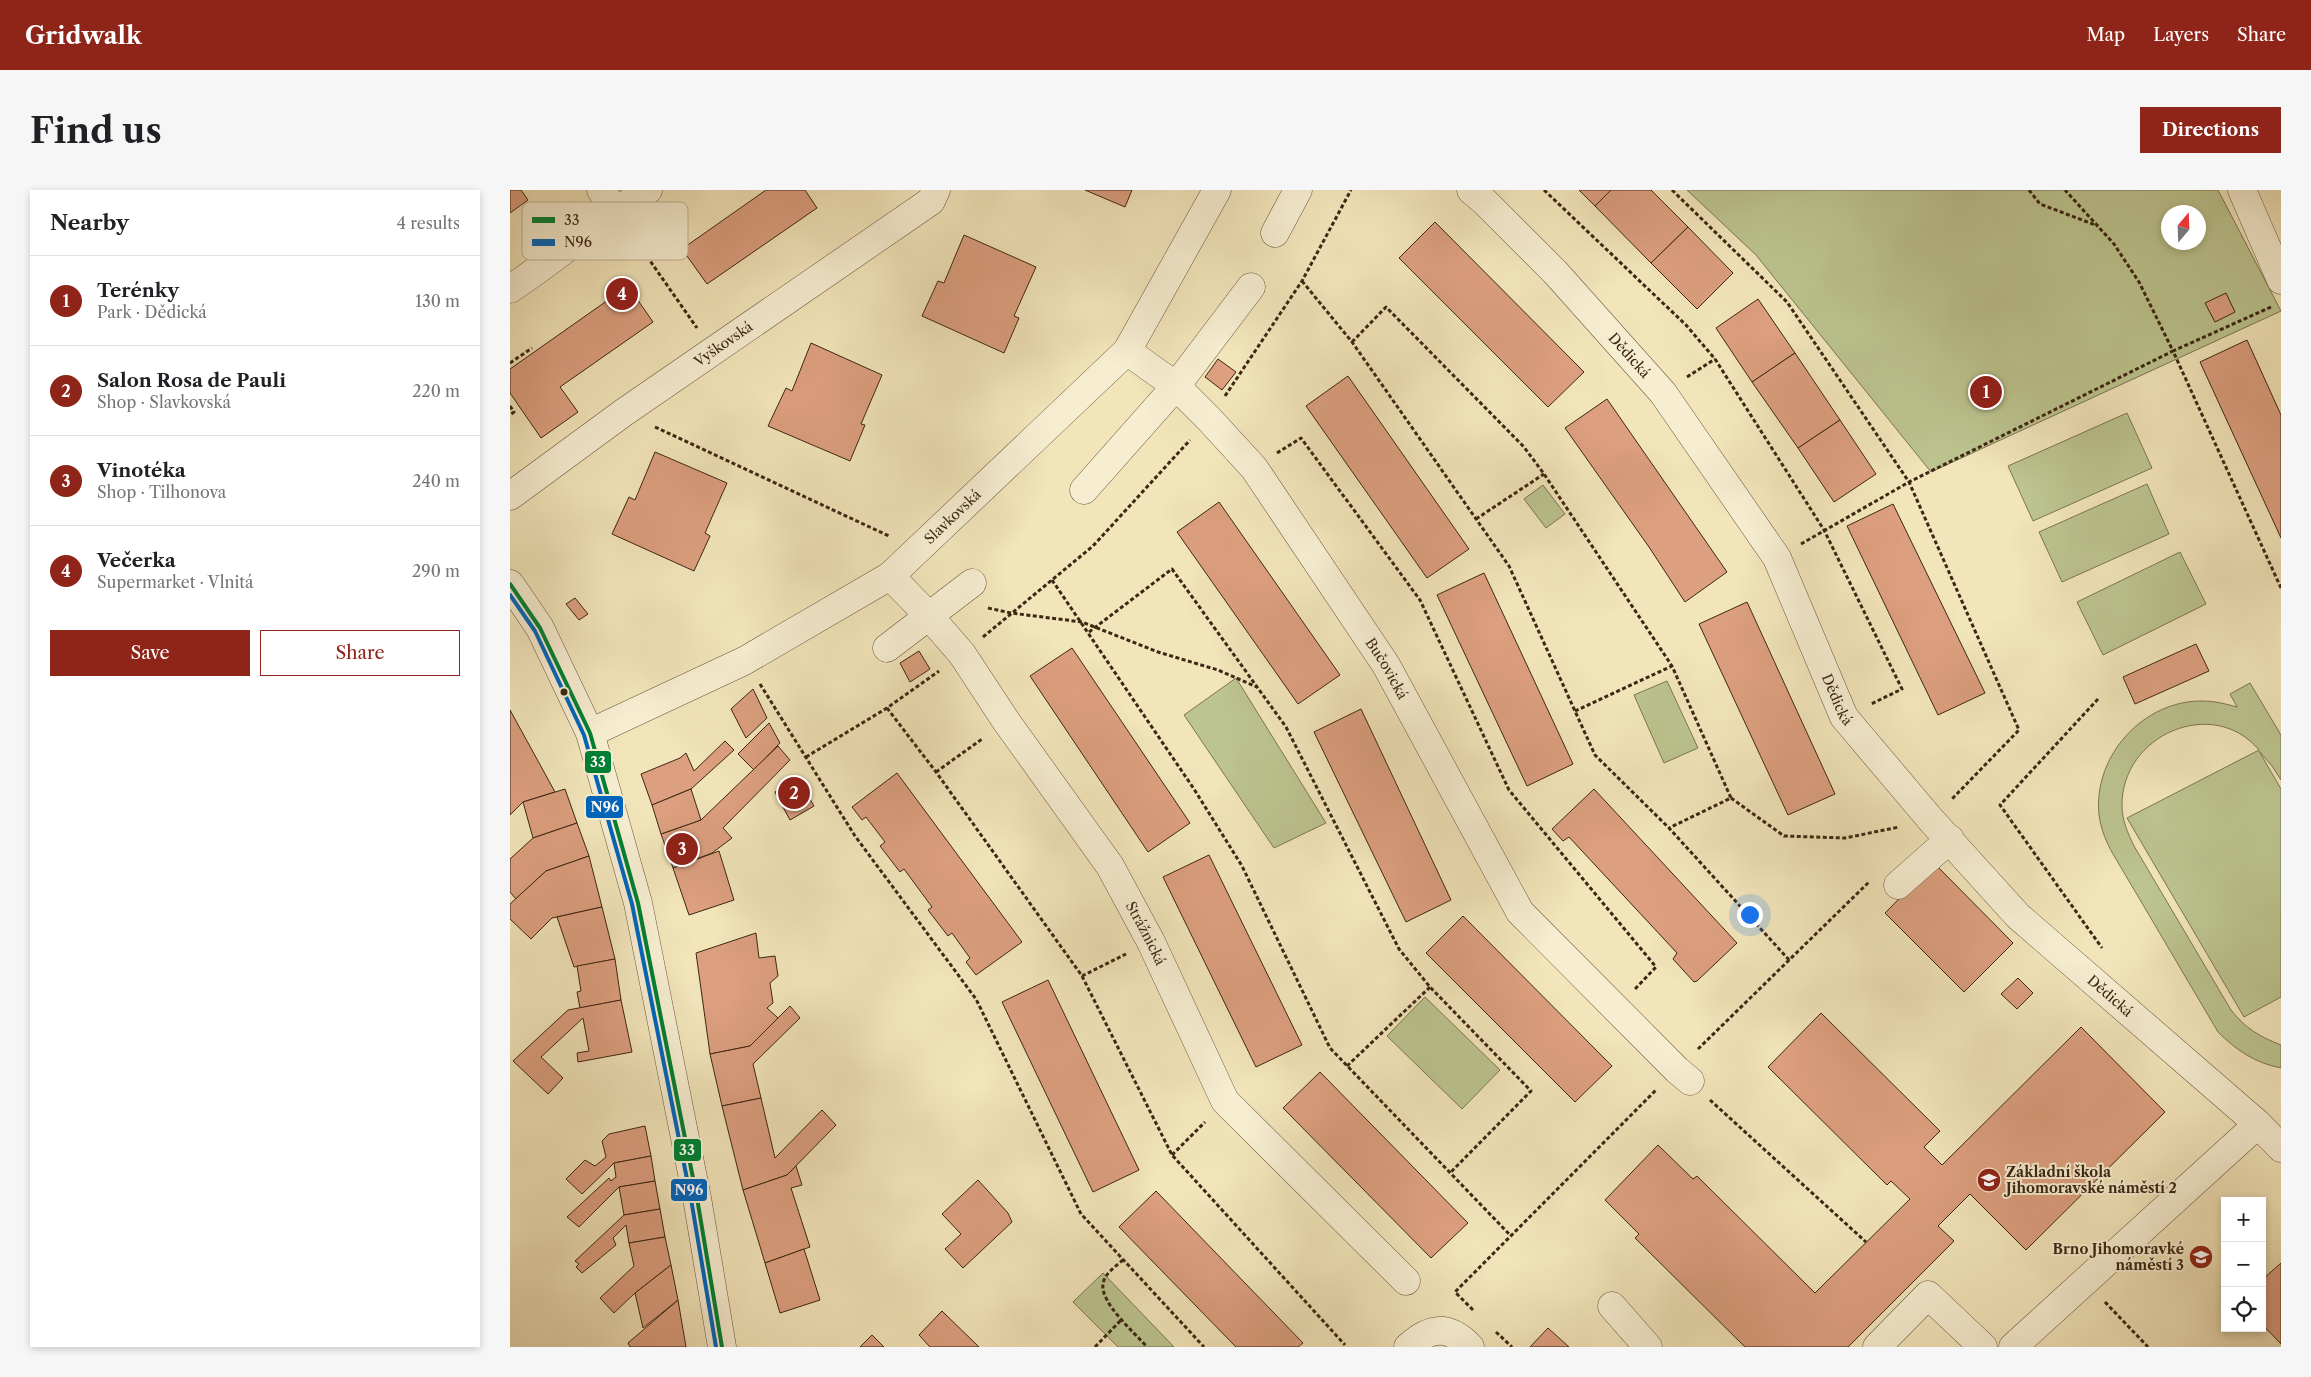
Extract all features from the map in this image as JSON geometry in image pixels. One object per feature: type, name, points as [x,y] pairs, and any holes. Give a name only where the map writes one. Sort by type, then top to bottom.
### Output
[{"type":"street","points":[[608,201],[648,190]]},
{"type":"street","name":"Vyškovská","points":[[510,496],[623,413],[931,201],[936,190]]},
{"type":"street","name":"Slavkovská","points":[[590,733],[744,661],[890,576],[1127,351],[1217,190]]},
{"type":"street","points":[[1275,233],[1298,190]]},
{"type":"street","name":"Dědická","points":[[1471,190],[1555,272],[1663,392],[1777,558],[1844,717],[1931,820],[2018,916],[2258,1124],[2281,1148]]},
{"type":"street","points":[[2242,190],[2281,280]]},
{"type":"street","points":[[510,290],[552,260]]},
{"type":"street","points":[[1084,490],[1176,386],[1251,287]]},
{"type":"street","name":"Bučovická","points":[[1127,351],[1176,386],[1254,468],[1386,664],[1520,912],[1683,1076]]},
{"type":"street","name":"Strážnická","points":[[890,576],[930,616],[962,654],[1006,721],[1110,866],[1151,942],[1225,1101],[1406,1281]]},
{"type":"street","points":[[887,648],[972,583]]},
{"type":"street","points":[[510,584],[540,628],[590,733],[638,903],[695,1188],[722,1347]]},
{"type":"street","points":[[1886,880],[1950,839]]},
{"type":"street","points":[[2014,1347],[2258,1124]]},
{"type":"street","points":[[1877,1347],[1928,1295],[1983,1347]]},
{"type":"street","points":[[1612,1306],[1648,1347]]},
{"type":"street","points":[[1408,1347],[1422,1335],[1432,1331],[1453,1334],[1470,1347]]},
{"type":"path","points":[[1544,190],[1686,325],[1715,359],[1824,530],[1902,690],[1844,717]]},
{"type":"path","points":[[1352,342],[1386,307],[1524,446],[1672,666],[1731,798],[1784,836],[1845,838],[1931,820],[2019,730],[1908,482],[1787,302],[1672,190]]},
{"type":"path","points":[[2029,190],[2040,204],[2099,226]]},
{"type":"path","points":[[2065,190],[2099,226],[2140,282],[2281,588]]},
{"type":"path","points":[[650,260],[714,351]]},
{"type":"path","points":[[1302,281],[1352,342],[1508,566],[1595,755],[1669,828],[1790,961]]},
{"type":"path","points":[[1777,558],[1908,482],[2173,351],[2272,307]]},
{"type":"path","points":[[510,363],[532,348]]},
{"type":"path","points":[[510,406],[514,412],[510,415]]},
{"type":"path","points":[[623,413],[892,538]]},
{"type":"path","points":[[1254,468],[1301,438],[1420,600],[1509,790],[1656,967],[1616,1010]]},
{"type":"path","points":[[1476,519],[1544,474]]},
{"type":"path","points":[[1089,632],[1172,569],[1286,727],[1399,949],[1430,987],[1531,1091],[1450,1173]]},
{"type":"path","points":[[1052,580],[1194,789],[1242,866],[1330,1048],[1510,1235]]},
{"type":"path","points":[[951,599],[1011,613],[1082,622],[1158,652],[1218,670],[1257,687]]},
{"type":"path","points":[[744,661],[855,836],[976,999],[1080,1214],[1204,1347]]},
{"type":"path","points":[[1575,711],[1672,666]]},
{"type":"path","points":[[2098,699],[2000,805],[2103,949]]},
{"type":"path","points":[[887,708],[936,772],[1082,976],[1172,1155],[1345,1345]]},
{"type":"path","points":[[936,772],[1006,721]]},
{"type":"path","points":[[1669,828],[1731,798]]},
{"type":"path","points":[[1475,1312],[1455,1292],[1510,1235],[1683,1076],[1790,961],[1886,880]]},
{"type":"path","points":[[1082,976],[1151,942]]},
{"type":"path","points":[[1347,1066],[1430,987]]},
{"type":"path","points":[[1683,1076],[1866,1242]]},
{"type":"path","points":[[1172,1155],[1225,1101]]},
{"type":"path","points":[[1123,1260],[1108,1274],[1103,1284],[1107,1302],[1147,1347]]},
{"type":"path","points":[[2086,1281],[2148,1347]]},
{"type":"path","points":[[1095,1347],[1122,1319]]},
{"type":"path","points":[[1489,1326],[1512,1347]]},
{"type":"green space","points":[[1687,190],[2218,190],[2281,311],[1931,472],[1756,255]]},
{"type":"green space","points":[[2127,413],[2152,468],[2033,521],[2008,466]]},
{"type":"green space","points":[[2147,484],[2169,534],[2062,582],[2039,532]]},
{"type":"green space","points":[[1543,485],[1565,514],[1546,528],[1524,499]]},
{"type":"green space","points":[[2180,552],[2206,604],[2103,655],[2077,602]]},
{"type":"green space","points":[[1236,678],[1326,823],[1274,848],[1184,715]]},
{"type":"green space","points":[[1667,681],[1698,748],[1664,763],[1634,695]]},
{"type":"green space","points":[[2250,683],[2281,735],[2281,780],[2259,751],[2281,789],[2281,997],[2244,1017],[2127,818],[2259,750],[2240,734],[2218,726],[2195,725],[2173,731],[2153,743],[2137,760],[2126,781],[2122,811],[2134,846],[2231,1010],[2253,1031],[2281,1045],[2281,1068],[2263,1063],[2246,1055],[2218,1032],[2110,849],[2102,830],[2099,815],[2099,793],[2104,772],[2114,752],[2127,735],[2143,721],[2161,710],[2181,703],[2207,701],[2237,707],[2230,694]]},
{"type":"green space","points":[[1425,997],[1500,1070],[1462,1109],[1387,1036]]},
{"type":"green space","points":[[1103,1273],[1174,1347],[1118,1347],[1073,1302]]},
{"type":"building","points":[[510,190],[521,190],[528,200],[522,202],[522,204],[510,213]]},
{"type":"building","points":[[766,190],[805,190],[817,208],[707,284],[688,257],[688,245]]},
{"type":"building","points":[[1085,190],[1132,190],[1125,207]]},
{"type":"building","points":[[1579,190],[1611,190],[1595,206]]},
{"type":"building","points":[[1611,190],[1651,190],[1688,227],[1651,263],[1595,206]]},
{"type":"building","points":[[1435,222],[1584,372],[1548,407],[1399,258]]},
{"type":"building","points":[[1688,227],[1733,273],[1697,309],[1651,263]]},
{"type":"building","points":[[964,235],[1036,267],[1014,316],[1019,318],[1004,353],[922,316],[938,281],[944,283]]},
{"type":"building","points":[[628,286],[653,322],[560,387],[578,412],[541,438],[510,393],[510,369]]},
{"type":"building","points":[[2226,293],[2235,312],[2215,322],[2205,303]]},
{"type":"building","points":[[1758,299],[1795,353],[1752,382],[1716,328]]},
{"type":"building","points":[[2247,340],[2281,415],[2281,538],[2200,362]]},
{"type":"building","points":[[811,343],[882,375],[861,424],[865,425],[850,461],[768,426],[786,388],[792,391]]},
{"type":"building","points":[[1795,353],[1840,420],[1798,448],[1752,382]]},
{"type":"building","points":[[1218,359],[1236,372],[1222,390],[1205,377]]},
{"type":"building","points":[[1348,376],[1469,549],[1427,578],[1306,406]]},
{"type":"building","points":[[1607,399],[1727,572],[1685,602],[1649,547],[1565,428]]},
{"type":"building","points":[[1840,420],[1876,474],[1834,502],[1798,448]]},
{"type":"building","points":[[655,452],[727,483],[705,533],[710,536],[694,571],[612,534],[629,497],[635,500]]},
{"type":"building","points":[[1219,502],[1340,675],[1298,704],[1177,532]]},
{"type":"building","points":[[1893,504],[1985,693],[1938,715],[1847,526]]},
{"type":"building","points":[[1484,573],[1573,764],[1527,786],[1437,595]]},
{"type":"building","points":[[575,598],[588,614],[579,620],[566,604]]},
{"type":"building","points":[[1747,602],[1835,794],[1788,815],[1699,624]]},
{"type":"building","points":[[2196,644],[2209,671],[2135,704],[2123,677]]},
{"type":"building","points":[[1072,648],[1190,823],[1148,852],[1030,676]]},
{"type":"building","points":[[919,651],[930,669],[910,682],[900,663]]},
{"type":"building","points":[[753,689],[767,718],[746,738],[731,709]]},
{"type":"building","points":[[1361,709],[1451,900],[1406,922],[1314,732]]},
{"type":"building","points":[[510,710],[555,792],[523,802],[510,815]]},
{"type":"building","points":[[769,723],[780,743],[754,770],[738,754]]},
{"type":"building","points":[[725,741],[734,750],[691,789],[652,805],[641,774],[680,758],[686,753],[694,771]]},
{"type":"building","points":[[778,746],[790,760],[723,828],[732,838],[712,853],[673,868],[661,834],[701,820]]},
{"type":"building","points":[[897,773],[1022,942],[976,975],[966,962],[970,958],[952,933],[948,936],[928,910],[932,907],[904,869],[900,872],[880,846],[885,842],[866,817],[862,820],[852,807]]},
{"type":"building","points":[[798,779],[814,806],[790,820],[775,792]]},
{"type":"building","points":[[565,789],[577,823],[533,838],[523,802]]},
{"type":"building","points":[[691,789],[701,820],[661,834],[652,805]]},
{"type":"building","points":[[1594,789],[1737,943],[1697,981],[1694,982],[1673,959],[1677,953],[1569,837],[1563,841],[1552,829]]},
{"type":"building","points":[[577,823],[589,856],[546,871],[516,899],[510,892],[510,859],[533,838]]},
{"type":"building","points":[[719,851],[734,900],[689,915],[673,868]]},
{"type":"building","points":[[1209,855],[1302,1045],[1256,1067],[1163,877]]},
{"type":"building","points":[[589,856],[602,907],[552,918],[531,939],[510,919],[510,904],[546,871]]},
{"type":"building","points":[[1934,863],[2013,943],[1964,992],[1885,913]]},
{"type":"building","points":[[602,907],[615,959],[574,967],[557,917]]},
{"type":"building","points":[[1463,916],[1612,1066],[1575,1102],[1426,953]]},
{"type":"building","points":[[756,933],[759,958],[775,956],[778,976],[770,983],[773,1003],[767,1008],[778,1018],[750,1046],[710,1054],[696,953]]},
{"type":"building","points":[[615,959],[621,1000],[580,1008],[577,992],[581,991],[577,966]]},
{"type":"building","points":[[2018,978],[2033,993],[2017,1009],[2001,994]]},
{"type":"building","points":[[1048,980],[1139,1170],[1093,1192],[1002,1002]]},
{"type":"building","points":[[621,1000],[632,1052],[578,1062],[577,1053],[589,1051],[583,1018],[541,1057],[563,1078],[548,1094],[513,1061],[568,1010]]},
{"type":"building","points":[[790,1006],[800,1018],[753,1064],[761,1098],[722,1106],[710,1054],[750,1046]]},
{"type":"building","name":"Základní škola Jihomoravské náměstí 2","points":[[1821,1013],[1940,1131],[1924,1147],[1942,1165],[2081,1027],[2165,1112],[2026,1250],[1970,1194],[1938,1226],[1954,1241],[1848,1347],[1745,1347],[1635,1238],[1639,1234],[1605,1200],[1658,1145],[1693,1179],[1697,1176],[1815,1293],[1910,1199],[1891,1181],[1887,1185],[1768,1067]]},
{"type":"building","points":[[1320,1072],[1468,1223],[1431,1258],[1283,1108]]},
{"type":"building","points":[[761,1098],[775,1158],[822,1110],[836,1125],[787,1175],[743,1190],[722,1106]]},
{"type":"building","points":[[645,1126],[651,1156],[614,1163],[582,1194],[566,1179],[585,1160],[595,1166],[606,1157],[602,1141],[609,1134]]},
{"type":"building","points":[[651,1156],[655,1181],[619,1187],[579,1227],[567,1217],[609,1178],[611,1181],[616,1177],[614,1163]]},
{"type":"building","points":[[796,1166],[802,1185],[791,1188],[810,1247],[765,1263],[743,1190],[787,1175]]},
{"type":"building","points":[[978,1180],[1008,1213],[1012,1222],[963,1268],[945,1249],[961,1234],[942,1214]]},
{"type":"building","points":[[655,1181],[660,1209],[624,1215],[619,1187]]},
{"type":"building","points":[[1156,1191],[1303,1343],[1298,1347],[1236,1347],[1119,1227]]},
{"type":"building","points":[[660,1209],[665,1237],[629,1243],[626,1225],[613,1238],[616,1245],[582,1273],[576,1267],[579,1264],[575,1261],[624,1215]]},
{"type":"building","points":[[665,1237],[671,1265],[635,1293],[614,1313],[600,1298],[634,1266],[629,1243]]},
{"type":"building","points":[[804,1249],[820,1300],[780,1313],[765,1263]]},
{"type":"building","points":[[2281,1263],[2281,1344],[2266,1328],[2266,1276]]},
{"type":"building","points":[[671,1265],[678,1300],[643,1328],[635,1293]]},
{"type":"building","points":[[678,1300],[686,1347],[630,1347],[628,1343]]},
{"type":"building","points":[[942,1311],[979,1347],[930,1347],[919,1335]]},
{"type":"building","points":[[1548,1328],[1569,1347],[1530,1347]]},
{"type":"building","points":[[872,1335],[884,1347],[860,1347]]},
{"type":"transit line","name":"33","points":[[510,584],[540,628],[590,733],[638,903],[697,1198],[722,1347]]},
{"type":"transit line","name":"N96","points":[[510,595],[535,631],[584,735],[632,904],[691,1199],[716,1347]]},
{"type":"place","name":"Večerka","points":[[622,294]]},
{"type":"place","name":"Terénky","points":[[1986,392]]},
{"type":"place","name":"Salon Rosa de Pauli","points":[[794,793]]},
{"type":"place","name":"Vinotéka","points":[[682,849]]},
{"type":"place","name":"Základní škola Jihomoravské náměstí 2","points":[[1989,1180]]},
{"type":"place","name":"Brno Jihomoravké náměstí 3","points":[[2201,1257]]}]
